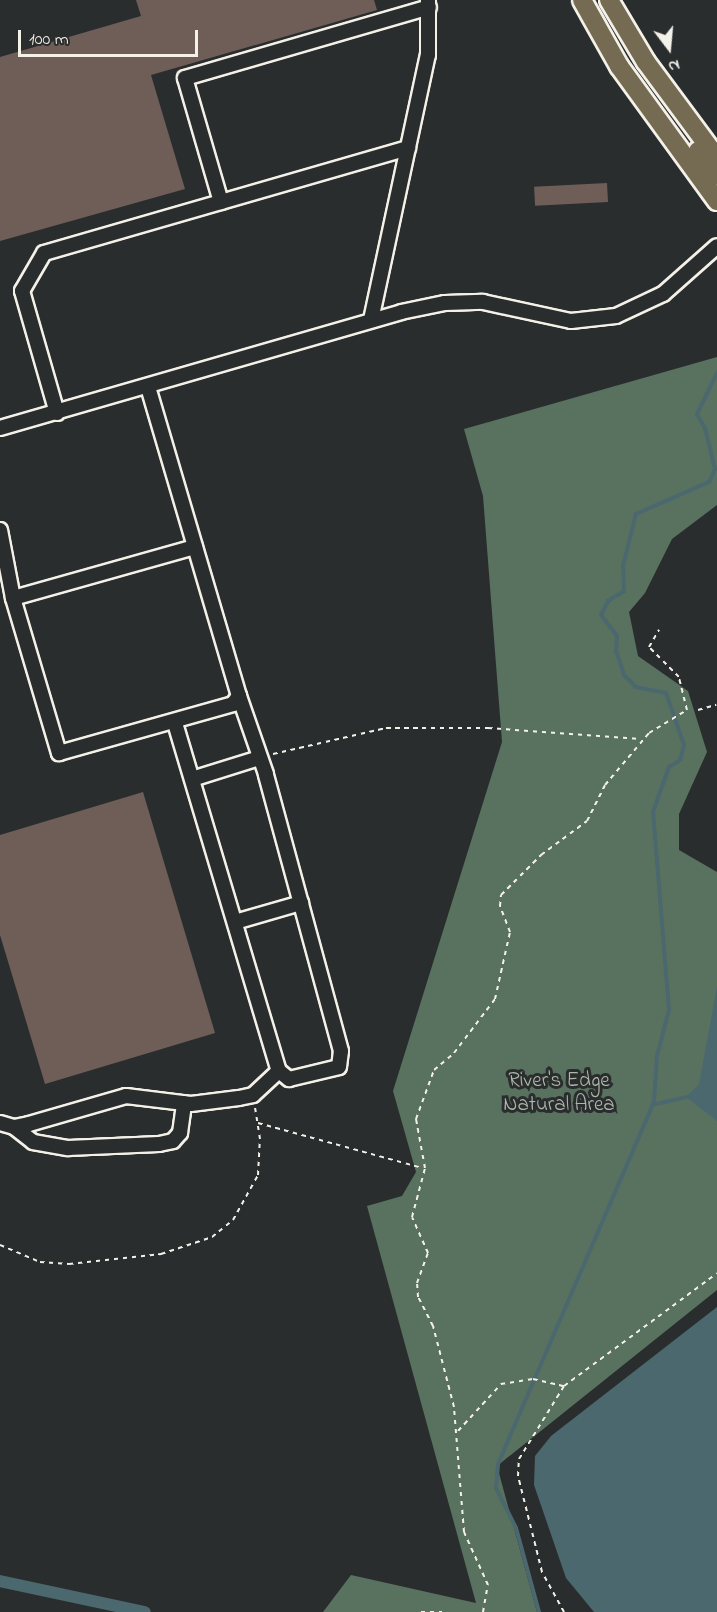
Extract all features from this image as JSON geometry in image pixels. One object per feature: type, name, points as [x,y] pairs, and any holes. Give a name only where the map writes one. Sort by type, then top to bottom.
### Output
[{"type":"main road","points":[[582,0],[620,66],[717,201]]},
{"type":"main road","points":[[609,0],[717,158]]},
{"type":"main road","points":[[697,130],[698,152],[717,176]]},
{"type":"street","points":[[221,202],[185,78],[429,3],[428,56],[371,320]]},
{"type":"street","points":[[57,413],[22,291],[44,253],[408,148]]},
{"type":"street","points":[[0,428],[371,320],[465,302],[572,321],[616,316],[663,294],[717,246]]},
{"type":"street","points":[[148,386],[301,903],[343,1060],[339,1067],[304,1078],[289,1079],[279,1071],[175,723]]},
{"type":"street","points":[[0,530],[13,598],[59,753],[226,708],[238,696]]},
{"type":"street","points":[[13,598],[195,547]]},
{"type":"street","points":[[192,778],[259,758]]},
{"type":"street","points":[[235,922],[301,903]]},
{"type":"street","points":[[7,1125],[126,1096],[184,1103],[253,1095],[279,1071]]},
{"type":"street","points":[[7,1125],[33,1142],[68,1148],[159,1144],[173,1141],[180,1133],[184,1103]]},
{"type":"path","points":[[483,1612],[488,1585],[464,1532],[456,1461],[458,1431],[433,1326],[418,1297],[417,1283],[428,1253],[416,1233],[413,1209],[425,1168],[416,1119],[424,1087],[434,1070],[454,1053],[489,1011],[499,988],[510,932],[500,906],[501,895],[541,855],[587,821],[605,785],[643,739],[666,722],[685,714],[688,701],[679,677],[649,647],[658,630]]},
{"type":"path","points":[[698,710],[716,705]]},
{"type":"path","points":[[259,758],[345,734],[386,728],[488,728],[643,739]]},
{"type":"path","points":[[0,1245],[40,1262],[69,1264],[195,1245],[222,1231],[253,1189],[260,1159],[258,1123],[253,1095]]},
{"type":"path","points":[[258,1123],[425,1168]]},
{"type":"path","points":[[564,1612],[549,1592],[518,1476],[523,1452],[564,1386],[717,1273]]},
{"type":"path","points":[[458,1431],[501,1384],[534,1379],[564,1386]]},
{"type":"path","points":[[421,1612],[442,1612]]},
{"type":"green space","name":"River's Edge Natural Area","points":[[717,357],[717,505],[672,539],[645,593],[629,612],[638,656],[688,691],[707,752],[679,814],[679,850],[717,872],[717,1290],[497,1466],[537,1612],[323,1612],[351,1575],[476,1603],[367,1206],[402,1196],[416,1172],[393,1091],[502,742],[483,496],[464,429]]},
{"type":"water","points":[[717,986],[717,1121],[686,1097],[699,1084]]},
{"type":"water","points":[[717,1307],[717,1612],[594,1612],[566,1578],[534,1485],[535,1456],[551,1436]]},
{"type":"building","points":[[136,0],[374,0],[377,10],[151,75],[185,189],[0,241],[0,57],[141,16]]},
{"type":"building","points":[[607,183],[608,202],[535,206],[534,187]]},
{"type":"building","points":[[143,792],[215,1033],[45,1084],[0,935],[0,835]]},
{"type":"waterway","points":[[539,1612],[516,1528],[496,1488],[498,1464],[654,1102],[657,1056],[669,1010],[653,812],[669,767],[680,760],[684,745],[666,693],[636,687],[624,675],[616,651],[617,636],[601,615],[608,601],[624,591],[623,566],[636,514],[709,482],[715,469],[705,428],[697,414],[717,373]]},
{"type":"waterway","points":[[652,1105],[686,1097]]},
{"type":"waterway","points":[[0,1581],[145,1612]]}]
